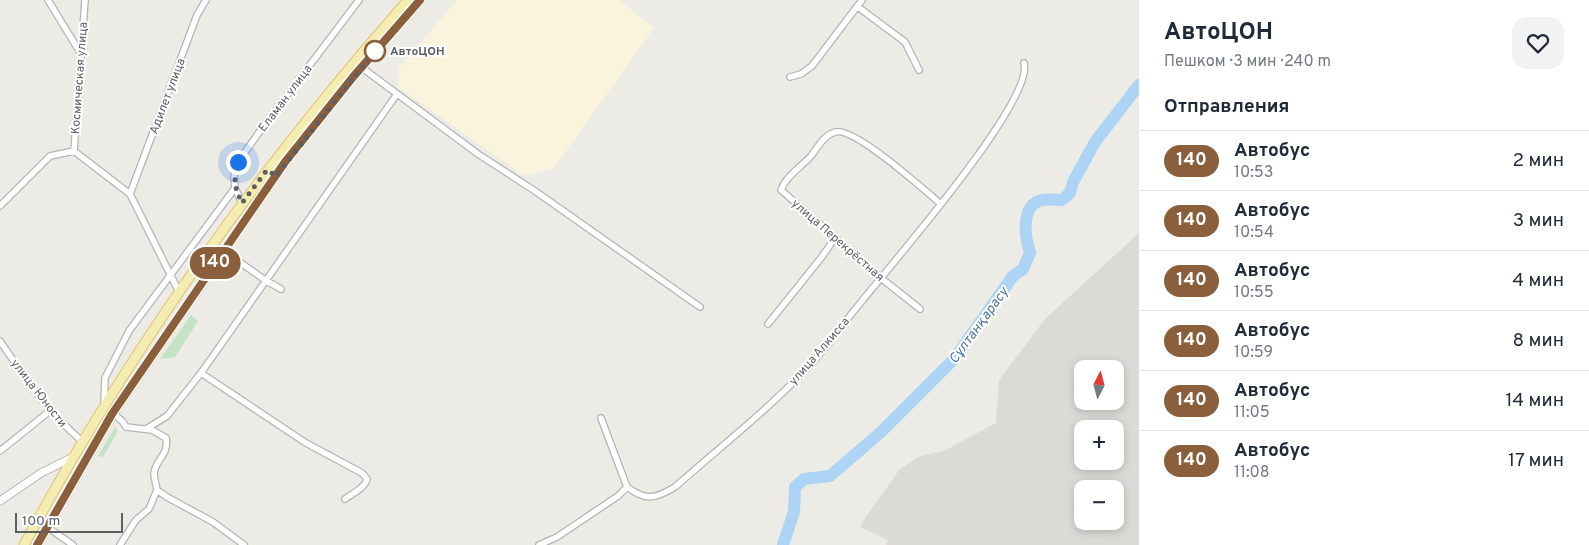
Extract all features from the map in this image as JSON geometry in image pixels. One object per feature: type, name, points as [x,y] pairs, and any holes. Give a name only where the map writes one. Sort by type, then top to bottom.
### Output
[{"type":"main road","points":[[24,545],[71,458],[179,292],[267,170],[353,62],[408,0]]},
{"type":"main road","points":[[37,545],[112,414],[276,176],[361,67],[420,0]]},
{"type":"main road","points":[[267,170],[276,176]]},
{"type":"street","points":[[48,0],[80,54]]},
{"type":"street","name":"Космическая улица","points":[[0,206],[50,156],[74,151],[85,0]]},
{"type":"street","name":"Адилет улица","points":[[130,194],[197,15],[206,0]]},
{"type":"street","name":"Еламан улица","points":[[235,188],[234,176],[238,162],[359,0]]},
{"type":"street","points":[[790,77],[801,74],[812,66],[862,0]]},
{"type":"street","points":[[858,6],[905,42],[919,70]]},
{"type":"street","name":"улица Алкисса","points":[[627,487],[638,495],[648,498],[662,495],[675,487],[775,400],[811,364],[948,196],[1012,104],[1023,80],[1026,68],[1024,63]]},
{"type":"street","points":[[361,67],[478,154],[535,191],[700,307]]},
{"type":"street","points":[[146,428],[166,416],[201,373],[397,94]]},
{"type":"street","name":"улица Перекрёстная","points":[[920,309],[881,278],[781,190],[784,182],[810,157],[826,136],[836,131],[854,136],[893,164],[941,204]]},
{"type":"street","points":[[74,151],[130,194],[179,292]]},
{"type":"street","points":[[104,406],[105,378],[129,330],[235,188],[242,203]]},
{"type":"street","points":[[768,324],[835,238]]},
{"type":"street","points":[[224,251],[281,289]]},
{"type":"street","name":"улица Юности","points":[[0,340],[51,410],[64,426],[82,441]]},
{"type":"street","points":[[201,373],[306,443],[362,473],[368,479],[367,482],[345,499]]},
{"type":"street","points":[[0,451],[51,410]]},
{"type":"street","points":[[112,414],[124,422],[126,426],[152,430],[166,438],[167,445],[165,454],[154,471],[157,490],[149,509],[136,520],[120,545]]},
{"type":"street","points":[[539,545],[557,537],[618,496],[627,487],[601,418]]},
{"type":"street","points":[[0,501],[41,473],[71,458]]},
{"type":"street","points":[[157,490],[213,522],[244,545]]},
{"type":"street","points":[[47,527],[74,545]]},
{"type":"shaded area","points":[[457,0],[619,0],[654,28],[554,168],[524,176],[398,87],[399,68]]},
{"type":"shaded area","points":[[1139,233],[1139,545],[886,545],[888,540],[860,527],[900,469],[920,456],[944,451],[996,423],[999,380],[1045,319]]},
{"type":"green space","points":[[191,315],[198,321],[175,357],[160,359]]},
{"type":"green space","points":[[115,427],[118,431],[103,457],[98,456]]},
{"type":"waterway","name":"Сұлтанқарасу","points":[[783,545],[794,512],[795,487],[804,479],[830,476],[881,432],[954,359],[1013,276],[1023,269],[1030,253],[1026,231],[1027,215],[1030,208],[1042,200],[1062,200],[1070,193],[1073,182],[1095,142],[1139,85]]},
{"type":"bus line","name":"140","points":[[37,545],[112,414],[285,162],[353,77],[420,0]]},
{"type":"place","name":"АвтоЦОН","points":[[375,51]]},
{"type":"route","points":[[238,162],[234,176],[235,188],[242,203],[267,170],[276,176],[285,162],[375,51]]}]
